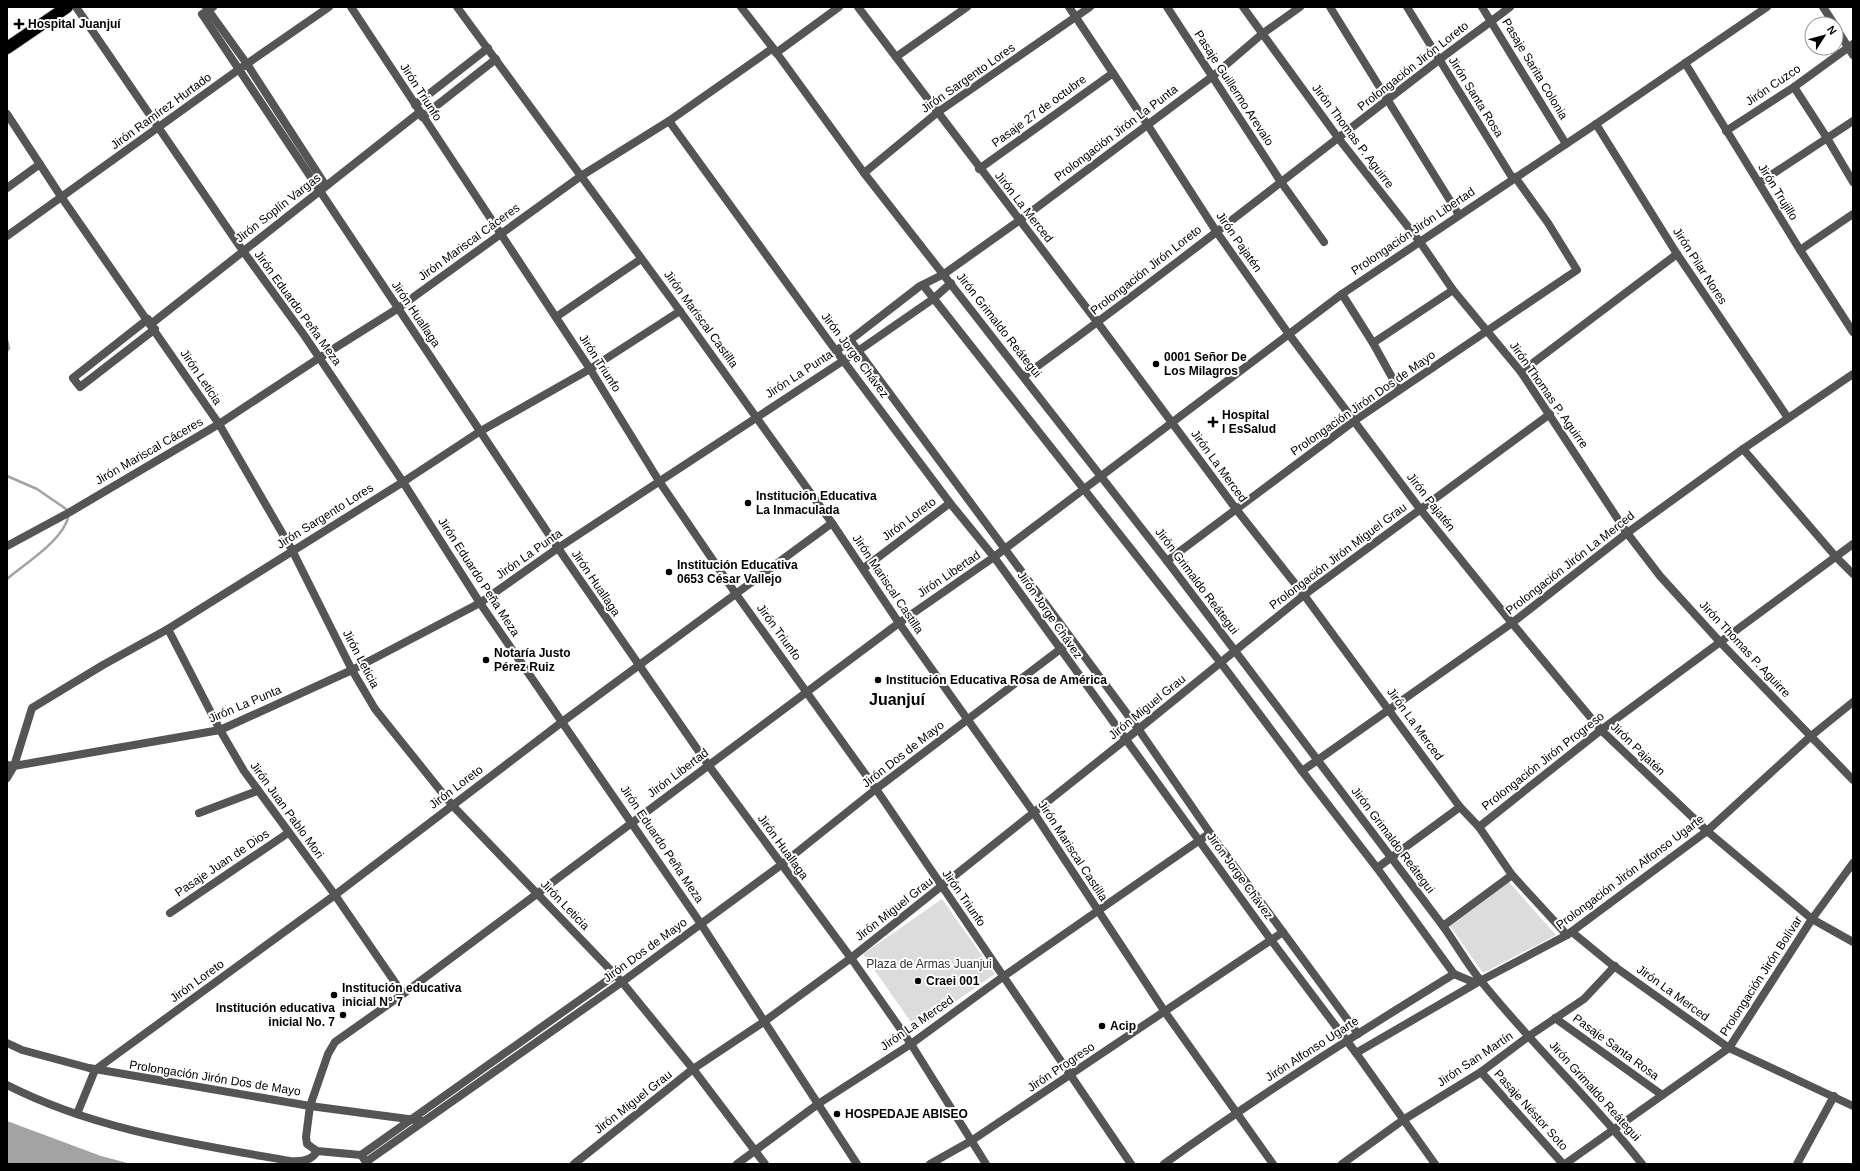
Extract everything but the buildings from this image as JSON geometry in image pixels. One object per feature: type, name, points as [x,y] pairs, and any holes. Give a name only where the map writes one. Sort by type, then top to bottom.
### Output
[{"type":"highway","points":[[7,48],[67,7]]},
{"type":"street","name":"Jirón Eduardo Peña Meza","points":[[76,7],[242,251],[319,358],[403,482],[480,603],[701,924],[857,1164]]},
{"type":"street","name":"Jirón Ramírez Hurtado","points":[[7,236],[62,198],[238,70],[329,7]]},
{"type":"street","name":"Jirón Triunfo","points":[[351,7],[590,369],[659,481],[736,594],[876,789],[1131,1164]]},
{"type":"street","name":"Jirón Mariscal Castilla","points":[[457,7],[757,417],[864,568],[899,622],[1034,813],[1164,1012],[1273,1164]]},
{"type":"street","name":"Jirón Grimaldo Reátegui","points":[[741,7],[864,173],[1024,376],[1318,760],[1391,859],[1443,926],[1480,981],[1615,1129],[1642,1164]]},
{"type":"street","name":"Jirón Mariscal Cáceres","points":[[7,546],[70,512],[219,424],[397,309],[581,176],[669,121],[839,7]]},
{"type":"street","name":"Jirón La Merced","points":[[858,7],[938,112],[979,169],[1020,220],[1098,323],[1236,509],[1304,595],[1460,807],[1479,827],[1512,875],[1569,934],[1729,1048],[1853,1106]]},
{"type":"street","points":[[896,57],[967,7]]},
{"type":"street","name":"Jirón Pajatén","points":[[1069,7],[1216,231],[1288,333],[1420,509],[1601,730],[1707,831],[1812,919],[1853,942]]},
{"type":"street","name":"Jirón Sargento Lores","points":[[864,173],[938,112],[1090,7]]},
{"type":"street","name":"Pasaje Guillermo Arevalo","points":[[1167,7],[1281,182],[1324,242]]},
{"type":"street","name":"Jirón Thomas P. Aguirre","points":[[1243,7],[1339,139],[1420,242],[1453,290],[1521,372],[1627,533],[1660,576],[1720,642],[1853,780]]},
{"type":"street","name":"Prolongación Jirón La Punta","points":[[944,274],[1020,220],[1213,76],[1262,34],[1300,7]]},
{"type":"street","points":[[1330,7],[1459,215]]},
{"type":"street","name":"Jirón Santa Rosa","points":[[1407,7],[1514,178]]},
{"type":"street","name":"Pasaje Sarita Colonia","points":[[1482,7],[1492,21],[1566,144]]},
{"type":"street","name":"Prolongación Jirón Loreto","points":[[1024,376],[1098,323],[1216,231],[1339,139],[1439,59],[1510,7]]},
{"type":"street","name":"Prolongación Jirón Libertad","points":[[1084,489],[1288,333],[1342,294],[1596,124],[1767,7]]},
{"type":"street","points":[[1824,7],[1829,16]]},
{"type":"street","name":"Jirón Huallaga","points":[[323,189],[238,70],[202,14],[209,8],[247,64],[397,309],[479,432],[709,766],[851,958],[911,1044],[986,1164]]},
{"type":"street","points":[[1844,38],[1851,46],[1853,55]]},
{"type":"street","name":"Jirón Cuzco","points":[[1726,131],[1794,87],[1851,46]]},
{"type":"street","name":"Jirón Soplín Vargas","points":[[151,324],[73,378],[80,387],[151,324],[242,251],[323,189],[419,111],[488,48]]},
{"type":"street","name":"Jirón Soplín Vargas","points":[[419,111],[496,59]]},
{"type":"street","name":"Jirón Trujillo","points":[[1685,63],[1800,250],[1853,332]]},
{"type":"street","name":"Pasaje 27 de octubre","points":[[979,169],[1113,73]]},
{"type":"street","points":[[1794,87],[1853,182]]},
{"type":"street","name":"Jirón Leticia","points":[[7,114],[62,198],[151,324],[219,424],[292,550],[352,670],[374,710],[452,805],[622,982],[693,1069],[765,1164]]},
{"type":"street","name":"Jirón Jorge Chávez","points":[[669,121],[836,351],[950,503],[994,557],[1271,940],[1356,1053],[1435,1164]]},
{"type":"street","points":[[1759,183],[1853,121]]},
{"type":"street","name":"Jirón Pilar Nores","points":[[1596,124],[1677,254],[1788,418]]},
{"type":"street","points":[[7,188],[40,164]]},
{"type":"street","name":"Prolongación Jirón Dos de Mayo","points":[[1167,561],[1354,421],[1578,270],[1548,223],[1514,178]]},
{"type":"street","points":[[1800,250],[1853,214]]},
{"type":"street","points":[[1521,372],[1677,254]]},
{"type":"street","points":[[556,318],[641,259]]},
{"type":"street","name":"Jirón La Punta","points":[[836,351],[890,308],[923,285],[944,274]]},
{"type":"street","name":"Jirón La Punta","points":[[11,765],[220,730],[352,670],[480,603],[558,548],[858,351],[933,299],[951,283]]},
{"type":"street","points":[[923,285],[1152,573],[1377,868],[1454,974],[1473,982],[1480,981]]},
{"type":"street","points":[[1373,343],[1453,290]]},
{"type":"street","points":[[1342,294],[1373,343],[1399,390]]},
{"type":"street","name":"Jirón Sargento Lores","points":[[11,765],[32,708],[168,629],[292,550],[403,482],[479,432],[590,369],[680,311]]},
{"type":"street","name":"Jirón Jorge Chávez","points":[[850,340],[1139,730],[1210,833],[1358,1034]]},
{"type":"street","name":"Prolongación Jirón La Merced","points":[[1302,771],[1512,623],[1627,533],[1743,449],[1853,374]]},
{"type":"street","name":"Prolongación Jirón Miguel Grau","points":[[1221,663],[1304,595],[1550,414]]},
{"type":"street","points":[[1743,449],[1853,574]]},
{"type":"street","name":"Jirón Libertad","points":[[317,1151],[307,1144],[306,1137],[310,1106],[328,1054],[335,1042],[403,994],[899,622],[994,557],[1084,489]]},
{"type":"street","name":"Jirón Loreto","points":[[864,568],[950,503]]},
{"type":"street","name":"Jirón Loreto","points":[[95,1070],[335,895],[562,722],[832,523]]},
{"type":"street","name":"Prolongación Jirón Progreso","points":[[1479,827],[1601,730],[1853,544]]},
{"type":"street","name":"Jirón Juan Pablo Mori","points":[[168,629],[220,730],[244,771],[257,791],[335,895],[403,994]]},
{"type":"street","name":"Jirón Dos de Mayo","points":[[364,1160],[423,1121],[622,982],[781,865],[876,789],[1072,641]]},
{"type":"street","name":"Jirón Miguel Grau","points":[[574,1164],[693,1069],[765,1021],[851,958],[1139,730],[1221,663]]},
{"type":"street","name":"Prolongación Jirón Alfonso Ugarte","points":[[1356,1053],[1480,981],[1569,934],[1707,831],[1811,736],[1853,702]]},
{"type":"street","points":[[7,778],[11,765]]},
{"type":"street","points":[[199,813],[257,791]]},
{"type":"street","points":[[1377,868],[1460,807]]},
{"type":"street","name":"Pasaje Juan de Dios","points":[[170,913],[288,833]]},
{"type":"street","name":"Jirón La Merced","points":[[737,1164],[818,1104],[911,1044],[1004,976],[1210,833]]},
{"type":"street","name":"Prolongación Jirón Bolívar","points":[[1564,1164],[1729,1048],[1812,919],[1853,863]]},
{"type":"street","points":[[1443,926],[1512,875]]},
{"type":"street","name":"Jirón Progreso","points":[[930,1164],[971,1141],[1283,932]]},
{"type":"street","name":"Jirón San Martín","points":[[1342,1164],[1403,1120],[1481,1072],[1529,1036],[1584,999],[1615,966]]},
{"type":"street","name":"Jirón Alfonso Ugarte","points":[[1164,1164],[1236,1112],[1346,1040],[1454,974]]},
{"type":"street","name":"Jirón Dos de Mayo","points":[[364,1160],[412,1119],[615,975]]},
{"type":"street","name":"Pasaje Santa Rosa","points":[[1555,1018],[1662,1095]]},
{"type":"street","name":"Prolongación Jirón Dos de Mayo","points":[[7,1043],[22,1050],[95,1070],[310,1106],[423,1121]]},
{"type":"street","points":[[77,1114],[95,1070]]},
{"type":"street","name":"Pasaje Néstor Soto","points":[[1481,1072],[1564,1164]]},
{"type":"street","points":[[7,1085],[30,1096],[77,1114],[152,1136],[290,1161],[299,1162],[309,1159],[317,1151],[364,1160]]},
{"type":"street","points":[[1797,1164],[1834,1096]]},
{"type":"green space","points":[[1509,882],[1556,935],[1483,973],[1450,926]]},
{"type":"green space","name":"Plaza de Armas Juanjui","points":[[942,899],[995,974],[916,1029],[863,954]]},
{"type":"shaded area","points":[[7,1121],[101,1156],[131,1164],[7,1164]]},
{"type":"waterway","points":[[7,340],[9,348],[7,351]]},
{"type":"waterway","points":[[7,476],[37,489],[69,511]]},
{"type":"waterway","points":[[7,579],[34,558],[60,534],[69,515]]},
{"type":"place","name":"Hospital Juanjuí","points":[[19,24]]},
{"type":"place","name":"0001 Señor De Los Milagros","points":[[1156,364]]},
{"type":"place","name":"Hospital I EsSalud","points":[[1213,422]]},
{"type":"place","name":"Institución Educativa La Inmaculada","points":[[748,503]]},
{"type":"place","name":"Institución Educativa 0653 César Vallejo","points":[[669,572]]},
{"type":"place","name":"Notaría Justo Pérez Ruiz","points":[[486,660]]},
{"type":"place","name":"Institución Educativa Rosa de América","points":[[878,680]]},
{"type":"place","name":"Craei 001","points":[[918,981]]},
{"type":"place","name":"Institución educativa inicial N° 7","points":[[334,995]]},
{"type":"place","name":"Institución educativa inicial No. 7","points":[[343,1015]]},
{"type":"place","name":"Acip","points":[[1102,1026]]},
{"type":"place","name":"HOSPEDAJE ABISEO","points":[[837,1114]]},
{"type":"district","name":"Juanjuí","points":[[897,699]]}]
